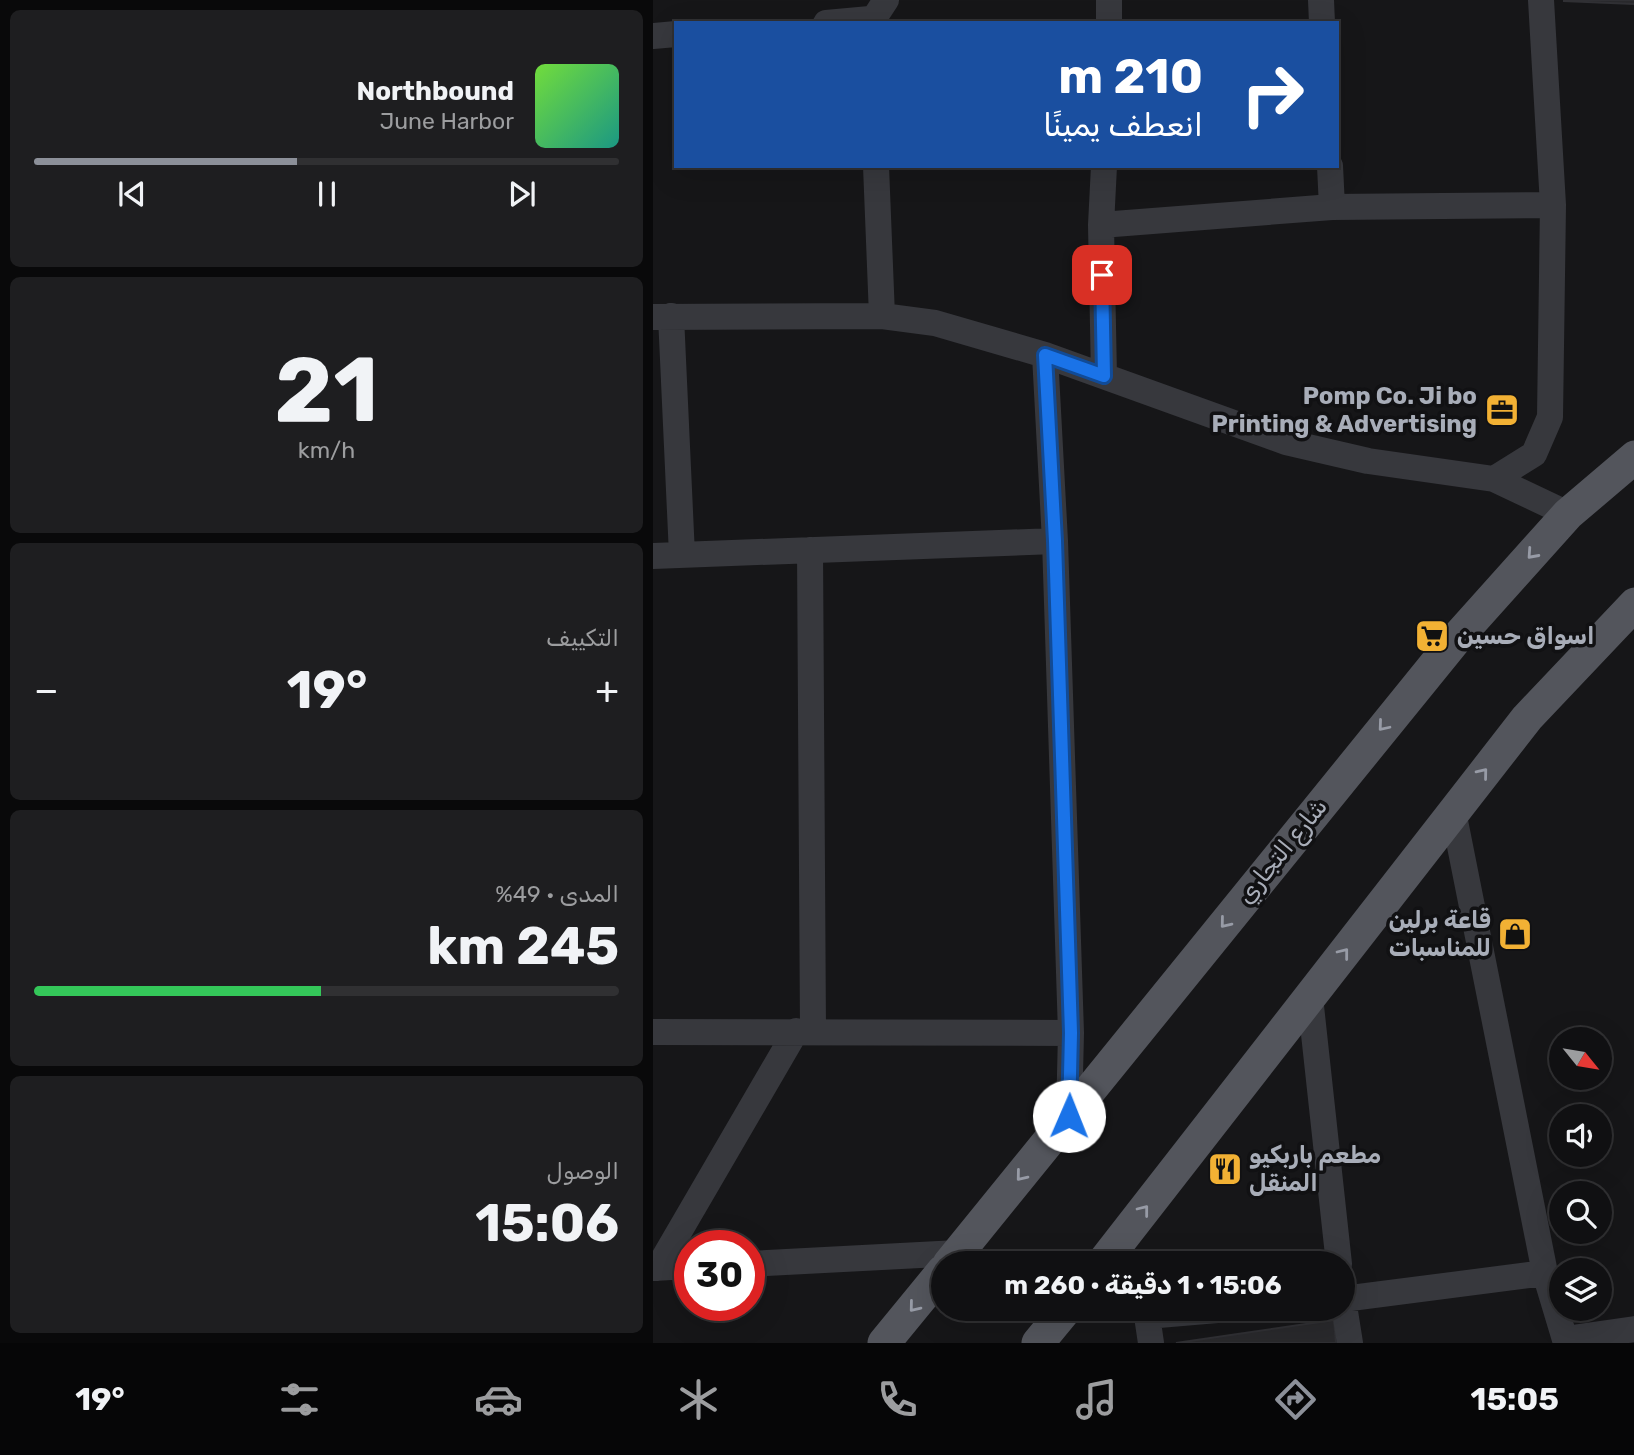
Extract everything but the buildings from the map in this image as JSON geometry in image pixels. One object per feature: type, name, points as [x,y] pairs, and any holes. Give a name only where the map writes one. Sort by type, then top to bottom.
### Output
[{"type":"main road","name":"شارع التجاري","points":[[959,1251],[1455,640],[1568,514],[1634,457]]},
{"type":"main road","points":[[1115,1251],[1453,811],[1535,709],[1634,604]]},
{"type":"main road","name":"شارع التجاري","points":[[884,1343],[931,1285]]},
{"type":"main road","points":[[1038,1343],[1056,1321]]},
{"type":"street","points":[[1109,0],[1109,21]]},
{"type":"street","points":[[1321,0],[1322,21]]},
{"type":"street","points":[[1494,479],[1534,454],[1550,417],[1553,205],[1541,0]]},
{"type":"street","points":[[837,21],[876,14]]},
{"type":"street","points":[[653,36],[674,34]]},
{"type":"street","points":[[876,168],[882,316]]},
{"type":"street","points":[[1103,168],[1101,225],[1104,376]]},
{"type":"street","points":[[1330,168],[1332,207]]},
{"type":"street","points":[[1101,225],[1332,207],[1553,205]]},
{"type":"street","points":[[682,555],[662,317],[882,316],[935,323],[1045,355],[1286,442],[1368,461],[1494,479],[1568,514]]},
{"type":"street","points":[[1045,355],[1055,541],[1071,1033],[1069,1116]]},
{"type":"street","points":[[653,556],[1055,541]]},
{"type":"street","points":[[656,1268],[805,1031],[810,550]]},
{"type":"street","points":[[1453,811],[1545,1273],[1566,1341],[1634,1329]]},
{"type":"street","points":[[1310,997],[1338,1251]]},
{"type":"street","points":[[653,1032],[1071,1033]]},
{"type":"street","points":[[765,1264],[931,1262]]},
{"type":"street","points":[[656,1268],[674,1267]]},
{"type":"street","points":[[1355,1297],[1545,1273]]},
{"type":"street","points":[[1147,1321],[1151,1343]]},
{"type":"street","points":[[1346,1321],[1349,1343]]},
{"type":"place","name":"Pomp Co. Ji bo Printing & Advertising","points":[[1502,410]]},
{"type":"place","name":"اسواق حسين","points":[[1432,636]]},
{"type":"place","name":"قاعة برلين للمناسبات","points":[[1515,934]]},
{"type":"place","name":"مطعم باربكيو المنقل","points":[[1225,1169]]},
{"type":"route","points":[[1069,1116],[1071,1033],[1055,541],[1045,355],[1104,376],[1102,275]]}]
